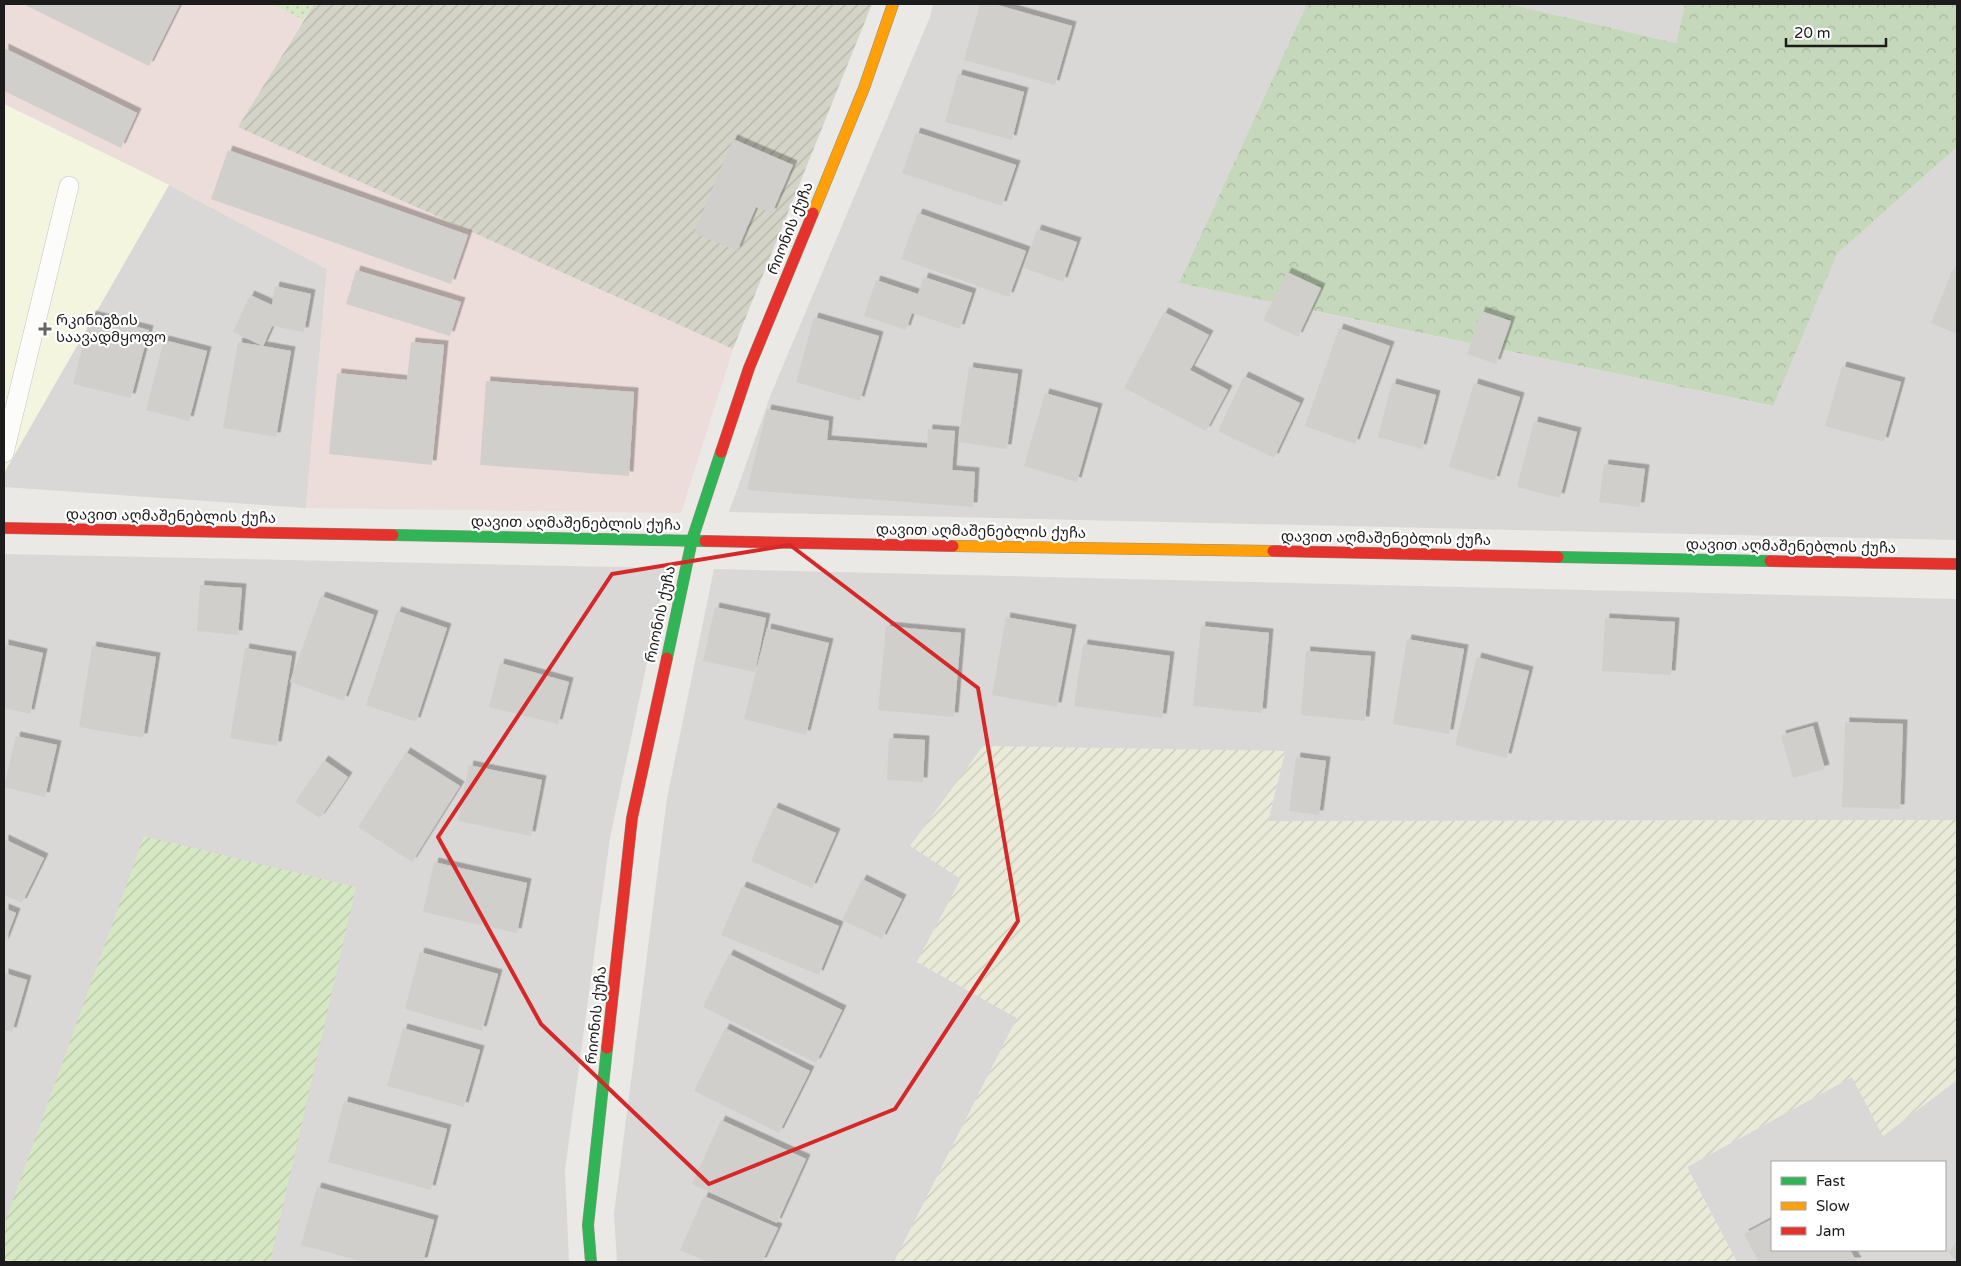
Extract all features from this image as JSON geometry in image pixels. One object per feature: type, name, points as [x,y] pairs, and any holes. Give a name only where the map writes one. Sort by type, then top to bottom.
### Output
[{"type":"main road","name":"რიონის ქუჩა","points":[[591,1262],[588,1225],[632,818],[692,540],[749,368],[864,88],[893,4]]},
{"type":"main road","name":"დავით აღმაშენებლის ქუჩა","points":[[4,528],[1957,564]]},
{"type":"lane","points":[[4,453],[69,186]]},
{"type":"highlighted area","points":[[790,545],[978,688],[1018,921],[895,1109],[709,1184],[541,1024],[438,837],[612,574]]},
{"type":"shaded area","points":[[4,4],[272,4],[303,20],[238,127],[733,349],[681,513],[306,508],[327,269],[169,185],[4,104]]},
{"type":"shaded area","points":[[314,4],[872,4],[733,349],[238,127]]},
{"type":"shaded area","points":[[933,4],[1305,4],[1305,8],[1179,283],[1772,406],[1837,254],[1957,147],[1957,540],[729,512],[771,394],[930,17]]},
{"type":"shaded area","points":[[1509,4],[1685,4],[1676,43]]},
{"type":"shaded area","name":"რკინიგზის საავადმყოფო","points":[[4,104],[169,185],[4,473]]},
{"type":"shaded area","points":[[169,185],[327,269],[306,508],[4,487],[4,473]]},
{"type":"shaded area","points":[[4,554],[667,568],[610,838],[565,1170],[569,1262],[4,1262]]},
{"type":"shaded area","points":[[714,569],[1957,599],[1957,820],[1268,821],[1285,752],[911,846],[961,879],[917,962],[1017,1018],[894,1262],[617,1262],[614,1214],[667,798]]},
{"type":"shaded area","points":[[983,746],[1285,751],[1268,821],[1957,820],[1957,1080],[1883,1136],[1852,1077],[1687,1167],[1737,1262],[894,1262],[1017,1018],[917,962],[961,879],[910,846]]},
{"type":"shaded area","points":[[1852,1077],[1883,1136],[1957,1080],[1957,1262],[1737,1262],[1687,1167]]},
{"type":"green space","points":[[272,4],[314,4],[303,20]]},
{"type":"green space","points":[[1305,4],[1509,4],[1676,43],[1685,4],[1957,4],[1957,147],[1837,254],[1773,406],[1179,283],[1305,8]]},
{"type":"green space","points":[[144,836],[356,887],[270,1262],[4,1262],[4,1225]]},
{"type":"building","points":[[23,4],[180,4],[149,66]]},
{"type":"building","points":[[980,4],[994,4],[1072,26],[1055,85],[964,60]]},
{"type":"building","points":[[4,48],[137,113],[121,148],[4,91]]},
{"type":"building","points":[[958,74],[1024,92],[1012,140],[945,122]]},
{"type":"building","points":[[916,132],[1016,165],[1002,206],[902,173]]},
{"type":"building","points":[[733,139],[793,165],[772,213],[756,207],[737,251],[694,233]]},
{"type":"building","points":[[228,150],[468,235],[451,284],[211,199]]},
{"type":"building","points":[[918,213],[1026,251],[1009,297],[901,259]]},
{"type":"building","points":[[1037,229],[1077,242],[1063,282],[1024,268]]},
{"type":"building","points":[[1953,269],[1957,270],[1957,334],[1931,323]]},
{"type":"building","points":[[356,270],[461,302],[450,336],[346,304]]},
{"type":"building","points":[[1287,272],[1321,288],[1298,337],[1263,320]]},
{"type":"building","points":[[924,277],[972,293],[960,329],[912,313],[906,330],[864,316],[876,280],[918,294]]},
{"type":"building","points":[[275,286],[311,294],[304,332],[272,326],[263,346],[233,332],[250,295],[272,305]]},
{"type":"building","points":[[1481,311],[1511,321],[1496,364],[1467,354]]},
{"type":"building","points":[[1164,312],[1209,335],[1190,370],[1228,390],[1206,431],[1124,388]]},
{"type":"building","points":[[91,315],[149,330],[131,398],[73,384]]},
{"type":"building","points":[[814,317],[879,336],[860,401],[796,382]]},
{"type":"building","points":[[1339,328],[1390,346],[1355,444],[1305,426]]},
{"type":"building","points":[[164,340],[207,351],[189,421],[146,410]]},
{"type":"building","points":[[238,342],[291,351],[276,437],[223,428]]},
{"type":"building","points":[[411,342],[444,345],[432,465],[329,454],[337,373],[407,380]]},
{"type":"building","points":[[1842,366],[1901,382],[1884,442],[1825,426]]},
{"type":"building","points":[[969,367],[1018,374],[1007,449],[958,442]]},
{"type":"building","points":[[1244,376],[1300,403],[1274,458],[1218,431]]},
{"type":"building","points":[[486,381],[634,392],[629,476],[480,465]]},
{"type":"building","points":[[1392,383],[1436,395],[1422,449],[1378,437]]},
{"type":"building","points":[[1474,383],[1520,397],[1495,481],[1449,467]]},
{"type":"building","points":[[1045,393],[1098,408],[1077,482],[1024,466]]},
{"type":"building","points":[[767,409],[829,421],[827,440],[927,448],[928,429],[955,431],[952,470],[975,472],[973,507],[747,490]]},
{"type":"building","points":[[1534,421],[1577,432],[1560,498],[1517,487]]},
{"type":"building","points":[[1604,464],[1645,469],[1640,507],[1599,502]]},
{"type":"building","points":[[200,585],[242,588],[238,635],[197,631]]},
{"type":"building","points":[[321,596],[374,615],[344,701],[290,682]]},
{"type":"building","points":[[715,607],[766,618],[755,672],[703,661]]},
{"type":"building","points":[[397,611],[447,628],[416,722],[366,705]]},
{"type":"building","points":[[1006,617],[1072,629],[1057,707],[992,695]]},
{"type":"building","points":[[1605,618],[1675,622],[1671,675],[1602,671]]},
{"type":"building","points":[[886,626],[961,633],[954,717],[878,710]]},
{"type":"building","points":[[1201,626],[1269,633],[1262,713],[1193,706]]},
{"type":"building","points":[[767,628],[829,643],[806,735],[744,719]]},
{"type":"building","points":[[1407,639],[1464,649],[1449,734],[1393,724]]},
{"type":"building","points":[[4,644],[43,653],[30,714],[4,708]]},
{"type":"building","points":[[1083,644],[1170,656],[1162,718],[1074,706]]},
{"type":"building","points":[[92,646],[156,657],[143,738],[79,727]]},
{"type":"building","points":[[245,648],[292,656],[277,746],[230,738]]},
{"type":"building","points":[[1306,651],[1371,656],[1365,721],[1301,715]]},
{"type":"building","points":[[1477,657],[1529,671],[1507,758],[1455,745]]},
{"type":"building","points":[[500,663],[569,682],[558,724],[489,707]]},
{"type":"building","points":[[1845,722],[1903,724],[1900,809],[1842,807]]},
{"type":"building","points":[[1813,726],[1825,769],[1793,778],[1781,735]]},
{"type":"building","points":[[16,736],[57,745],[45,797],[4,787]]},
{"type":"building","points":[[889,738],[925,740],[923,782],[887,780]]},
{"type":"building","points":[[406,752],[460,786],[412,862],[358,827]]},
{"type":"building","points":[[1296,757],[1326,761],[1319,815],[1289,811]]},
{"type":"building","points":[[324,760],[348,777],[320,818],[295,802]]},
{"type":"building","points":[[469,765],[542,780],[531,836],[458,821]]},
{"type":"building","points":[[774,807],[836,833],[812,888],[751,861]]},
{"type":"building","points":[[4,839],[44,858],[22,903],[4,895]]},
{"type":"building","points":[[434,862],[527,883],[517,933],[423,912]]},
{"type":"building","points":[[862,879],[902,899],[882,939],[842,920]]},
{"type":"building","points":[[742,886],[839,926],[819,975],[721,935]]},
{"type":"building","points":[[4,908],[16,913],[4,944]]},
{"type":"building","points":[[420,952],[498,974],[482,1031],[405,1009]]},
{"type":"building","points":[[729,954],[842,1010],[816,1063],[703,1007]]},
{"type":"building","points":[[4,973],[27,980],[12,1032],[4,1030]]},
{"type":"building","points":[[403,1028],[480,1050],[464,1107],[387,1086]]},
{"type":"building","points":[[725,1028],[810,1071],[779,1133],[694,1091]]},
{"type":"building","points":[[344,1101],[447,1129],[431,1190],[328,1162]]},
{"type":"building","points":[[721,1120],[806,1159],[777,1223],[692,1184]]},
{"type":"building","points":[[317,1187],[434,1220],[423,1262],[365,1262],[301,1245]]},
{"type":"building","points":[[704,1196],[778,1228],[762,1262],[708,1262],[680,1250]]},
{"type":"building","points":[[1771,1220],[1771,1251],[1851,1251],[1857,1262],[1759,1262],[1744,1234]]},
{"type":"building","points":[[1957,1243],[1957,1262],[1948,1252]]},
{"type":"traffic: fast","points":[[667,658],[692,540],[721,452]]},
{"type":"traffic: fast","points":[[393,535],[705,541]]},
{"type":"traffic: fast","points":[[1558,557],[1770,561]]},
{"type":"traffic: fast","points":[[591,1262],[588,1225],[607,1048]]},
{"type":"traffic: slow","points":[[813,213],[864,88],[893,4]]},
{"type":"traffic: slow","points":[[953,546],[1273,551]]},
{"type":"traffic: jam","points":[[721,452],[749,368],[813,213]]},
{"type":"traffic: jam","points":[[4,528],[393,535]]},
{"type":"traffic: jam","points":[[705,541],[953,546]]},
{"type":"traffic: jam","points":[[1273,551],[1558,557]]},
{"type":"traffic: jam","points":[[1770,561],[1957,564]]},
{"type":"traffic: jam","points":[[607,1048],[632,818],[667,658]]},
{"type":"place","name":"რკინიგზის საავადმყოფო","points":[[45,329]]}]
